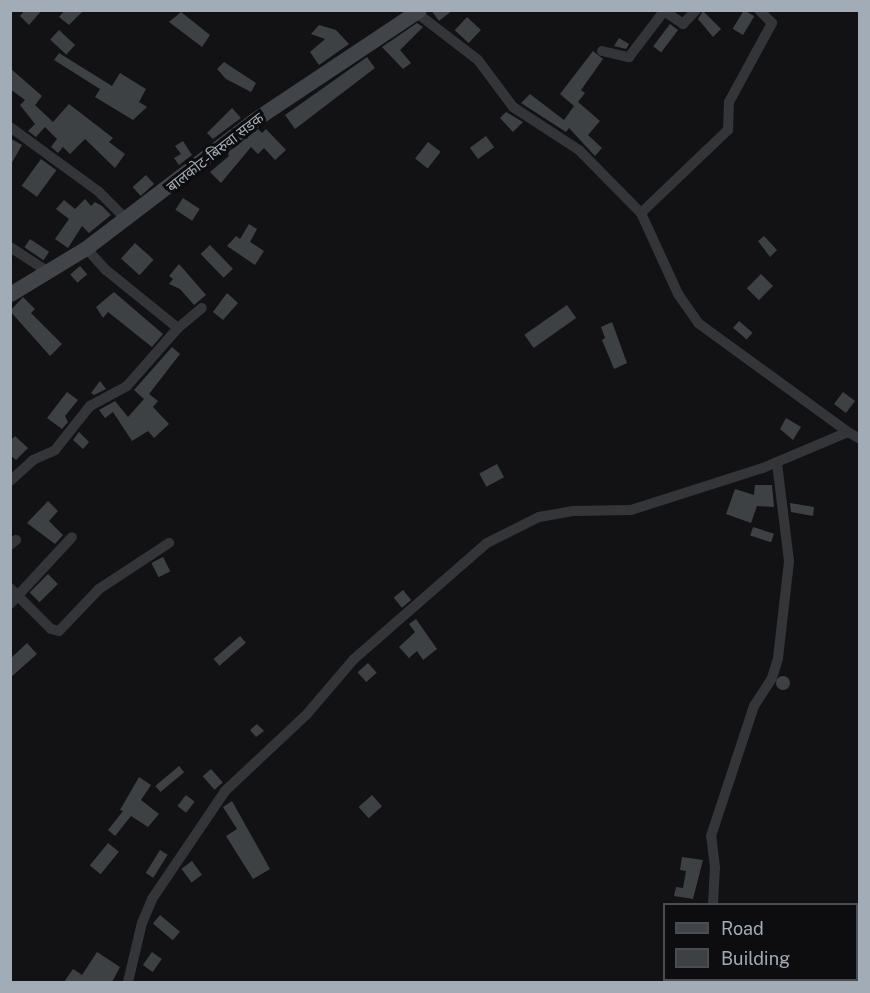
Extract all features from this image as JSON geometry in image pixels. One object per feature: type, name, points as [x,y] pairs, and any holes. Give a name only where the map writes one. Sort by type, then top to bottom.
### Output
[{"type":"main road","name":"बालकोट-बिरुवा सडक","points":[[10,294],[127,220],[254,120],[416,11]]},
{"type":"street","points":[[602,51],[629,57],[664,11],[682,24],[696,10]]},
{"type":"street","points":[[641,213],[728,130],[729,102],[772,23],[759,10]]},
{"type":"street","points":[[416,11],[478,60],[513,107],[579,150],[641,213],[678,294],[698,323],[860,439]]},
{"type":"street","points":[[10,127],[99,192],[127,220]]},
{"type":"street","points":[[10,247],[47,271]]},
{"type":"street","points":[[86,248],[106,270],[178,328]]},
{"type":"street","points":[[10,481],[33,460],[54,450],[90,406],[127,386],[178,328],[202,309]]},
{"type":"street","points":[[128,982],[142,923],[152,899],[225,790],[307,714],[354,659],[488,543],[539,517],[574,511],[631,510],[777,463],[848,432]]},
{"type":"street","points":[[713,903],[715,867],[711,836],[754,706],[771,678],[778,658],[789,561],[777,463]]},
{"type":"street","points":[[10,604],[20,596],[72,537]]},
{"type":"street","points":[[10,588],[51,629],[58,631],[99,589],[168,543]]},
{"type":"building","points":[[25,10],[42,10],[29,25],[20,16]]},
{"type":"building","points":[[65,10],[84,10],[69,25],[59,17]]},
{"type":"building","points":[[431,10],[453,10],[439,21]]},
{"type":"building","points":[[744,10],[754,16],[743,35],[733,29]]},
{"type":"building","points":[[703,11],[721,29],[713,37],[698,19]]},
{"type":"building","points":[[181,12],[210,35],[202,47],[169,22]]},
{"type":"building","points":[[467,17],[481,30],[469,43],[455,30]]},
{"type":"building","points":[[417,23],[423,27],[400,50],[411,63],[403,69],[382,47]]},
{"type":"building","points":[[670,24],[678,30],[661,52],[653,46]]},
{"type":"building","points":[[319,25],[336,30],[349,44],[319,65],[310,52],[325,39],[311,34]]},
{"type":"building","points":[[59,30],[75,45],[66,55],[50,40]]},
{"type":"building","points":[[619,38],[629,44],[626,49],[614,46]]},
{"type":"building","points":[[593,51],[603,59],[581,90],[585,93],[578,102],[600,121],[588,135],[602,148],[595,156],[569,128],[566,132],[521,103],[530,94],[564,120],[574,106],[560,94]]},
{"type":"building","points":[[59,53],[112,86],[120,73],[146,89],[139,102],[147,107],[133,120],[95,97],[100,89],[54,60]]},
{"type":"building","points":[[367,57],[375,68],[295,129],[285,115]]},
{"type":"building","points":[[224,62],[256,83],[251,92],[226,79],[217,69]]},
{"type":"building","points":[[10,68],[42,96],[35,105],[53,122],[69,104],[113,138],[109,142],[125,154],[115,168],[85,139],[70,154],[63,147],[58,153],[51,147],[57,139],[45,127],[36,137],[28,131],[35,124],[20,105],[25,100],[10,89]]},
{"type":"building","points":[[232,108],[241,118],[213,139],[207,133]]},
{"type":"building","points":[[506,112],[523,122],[513,132],[500,118]]},
{"type":"building","points":[[258,129],[262,133],[266,129],[286,150],[275,160],[264,148],[258,154],[251,147],[221,183],[210,172],[229,156],[227,153]]},
{"type":"building","points":[[486,136],[494,147],[478,159],[470,148]]},
{"type":"building","points":[[10,138],[22,145],[10,166]]},
{"type":"building","points":[[183,141],[192,155],[179,165],[174,158],[181,154],[175,146]]},
{"type":"building","points":[[428,142],[441,152],[428,168],[415,159]]},
{"type":"building","points":[[41,159],[56,170],[37,197],[22,186]]},
{"type":"building","points":[[146,175],[154,184],[141,196],[133,187]]},
{"type":"building","points":[[183,198],[200,209],[192,221],[175,210]]},
{"type":"building","points":[[85,199],[91,206],[95,202],[102,206],[111,215],[89,233],[82,226],[68,248],[55,239],[69,219],[56,209],[64,200],[75,209]]},
{"type":"building","points":[[249,224],[257,229],[250,242],[264,251],[255,265],[227,246],[236,236],[240,239]]},
{"type":"building","points":[[764,236],[777,250],[770,257],[758,241]]},
{"type":"building","points":[[30,239],[49,252],[43,260],[24,247]]},
{"type":"building","points":[[135,243],[154,260],[140,275],[121,259]]},
{"type":"building","points":[[210,245],[233,269],[224,278],[201,254]]},
{"type":"building","points":[[179,264],[206,295],[194,305],[180,289],[169,284],[173,279],[169,276]]},
{"type":"building","points":[[80,266],[87,274],[77,283],[70,275]]},
{"type":"building","points":[[761,274],[773,286],[759,300],[747,288]]},
{"type":"building","points":[[114,292],[163,334],[152,347],[108,312],[103,318],[96,307]]},
{"type":"building","points":[[227,293],[238,303],[223,320],[213,312]]},
{"type":"building","points":[[23,297],[35,309],[31,313],[62,344],[50,356],[10,311]]},
{"type":"building","points":[[567,305],[576,318],[534,348],[524,335]]},
{"type":"building","points":[[739,321],[753,333],[747,340],[733,328]]},
{"type":"building","points":[[612,322],[627,363],[614,369],[602,340],[605,338],[601,327]]},
{"type":"building","points":[[172,347],[180,354],[149,394],[158,401],[153,407],[169,424],[154,438],[148,431],[132,441],[113,412],[105,418],[99,410],[115,401],[128,417],[144,399],[134,390]]},
{"type":"building","points":[[100,381],[106,389],[94,395],[91,393]]},
{"type":"building","points":[[67,392],[78,400],[65,416],[68,422],[62,429],[47,418]]},
{"type":"building","points":[[843,392],[855,401],[846,413],[834,404]]},
{"type":"building","points":[[786,418],[801,427],[793,440],[780,429]]},
{"type":"building","points":[[79,432],[89,442],[83,449],[73,440]]},
{"type":"building","points":[[15,436],[28,448],[16,460],[10,455],[10,441]]},
{"type":"building","points":[[497,464],[504,477],[486,487],[479,473]]},
{"type":"building","points":[[755,485],[772,485],[774,507],[757,506],[751,523],[726,514],[735,489],[754,495]]},
{"type":"building","points":[[48,501],[58,511],[49,521],[63,535],[55,544],[27,523]]},
{"type":"building","points":[[790,503],[814,507],[813,516],[791,512]]},
{"type":"building","points":[[753,527],[774,534],[771,542],[750,536]]},
{"type":"building","points":[[163,557],[170,571],[159,577],[151,563]]},
{"type":"building","points":[[48,574],[58,584],[40,602],[30,592]]},
{"type":"building","points":[[403,590],[411,600],[402,608],[394,598]]},
{"type":"building","points":[[416,619],[437,649],[423,660],[417,651],[409,658],[399,647],[415,632],[409,624]]},
{"type":"building","points":[[240,636],[246,643],[219,666],[214,659]]},
{"type":"building","points":[[27,643],[37,654],[10,678],[10,659]]},
{"type":"building","points":[[368,663],[377,673],[366,682],[358,672]]},
{"type":"building","points":[[783,676],[788,678],[790,683],[788,688],[783,690],[778,688],[776,683],[778,678]]},
{"type":"building","points":[[257,724],[264,731],[256,737],[250,730]]},
{"type":"building","points":[[179,766],[184,772],[160,792],[155,786]]},
{"type":"building","points":[[211,769],[223,783],[215,790],[203,776]]},
{"type":"building","points":[[139,777],[151,785],[141,800],[159,814],[148,827],[131,816],[115,836],[108,830],[123,811],[120,810]]},
{"type":"building","points":[[186,795],[195,802],[186,813],[177,806]]},
{"type":"building","points":[[372,795],[382,806],[369,818],[359,807]]},
{"type":"building","points":[[232,801],[270,869],[253,879],[226,836],[237,829],[223,807]]},
{"type":"building","points":[[108,843],[119,852],[101,874],[90,866]]},
{"type":"building","points":[[160,850],[168,855],[153,878],[146,873]]},
{"type":"building","points":[[682,857],[703,860],[693,899],[674,896],[676,887],[683,888],[686,871],[680,870]]},
{"type":"building","points":[[192,861],[202,875],[191,882],[181,869]]},
{"type":"building","points":[[160,915],[180,932],[173,940],[153,923]]},
{"type":"building","points":[[97,952],[120,967],[112,982],[64,982],[73,969],[82,975]]},
{"type":"building","points":[[152,952],[162,959],[153,972],[143,965]]}]
